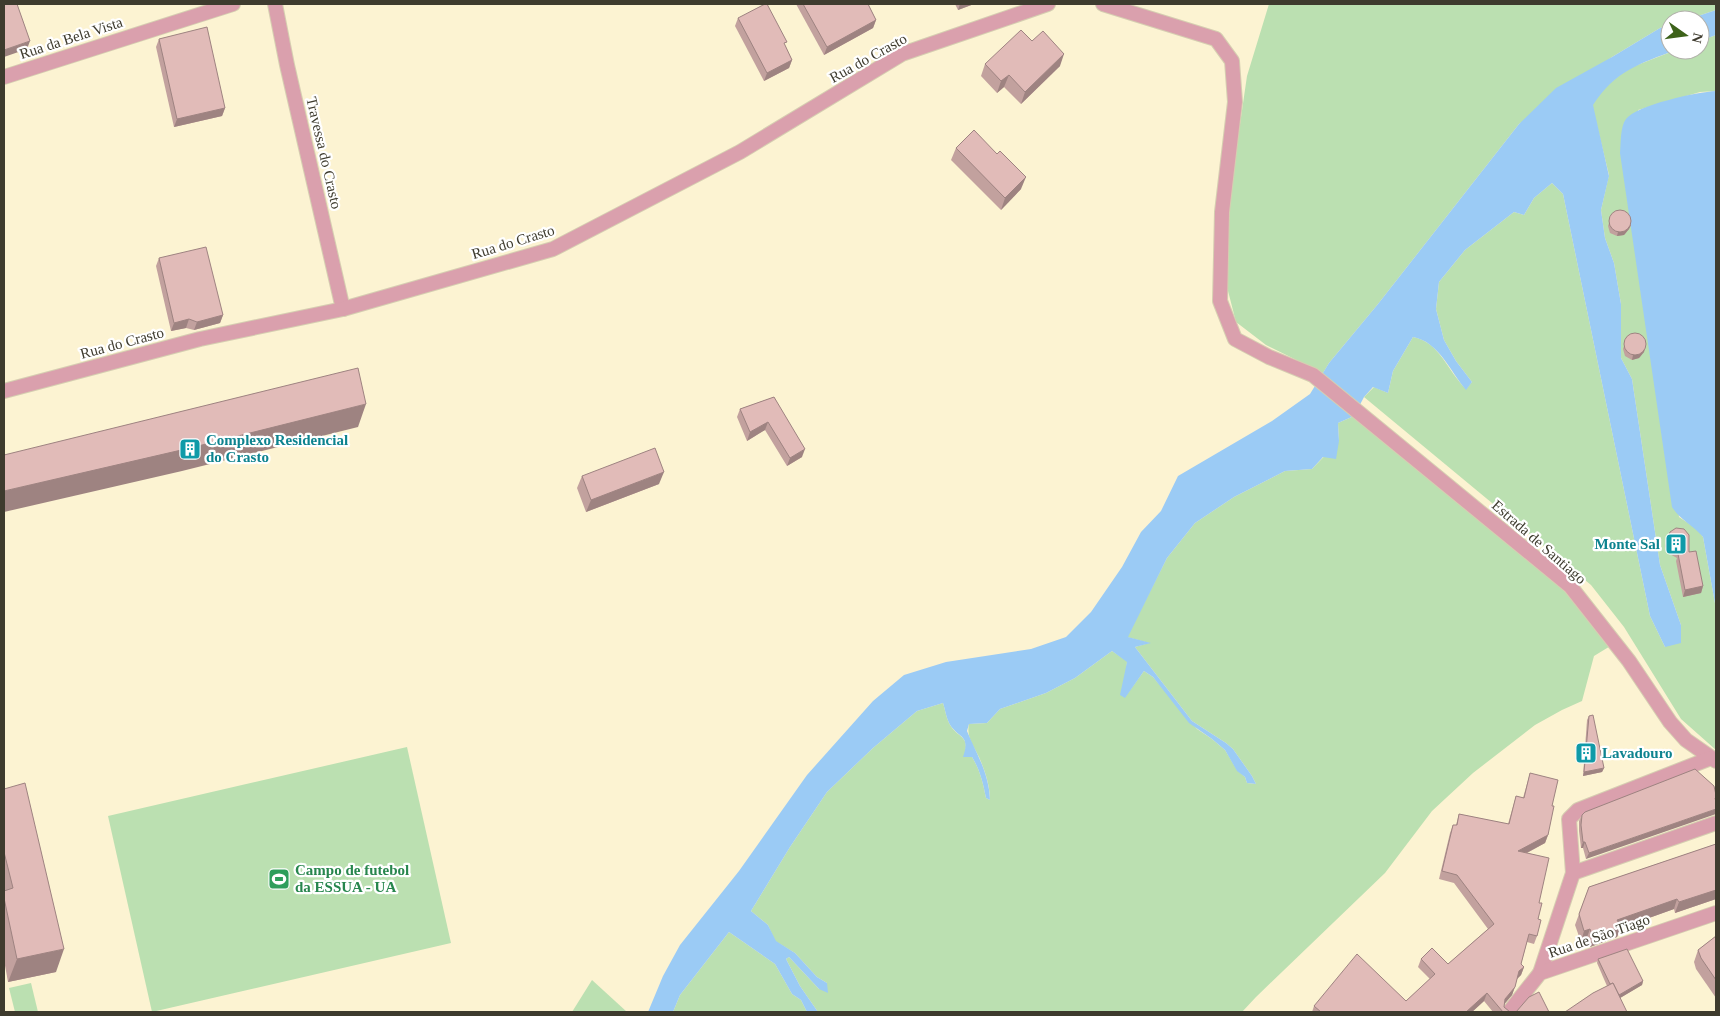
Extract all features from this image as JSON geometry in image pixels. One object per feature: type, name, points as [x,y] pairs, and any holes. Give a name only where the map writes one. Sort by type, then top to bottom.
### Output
[{"type":"street","name":"Rua da Bela Vista","points":[[4,77],[233,4]]},
{"type":"street","name":"Travessa do Crasto","points":[[275,4],[287,65],[343,309]]},
{"type":"street","name":"Rua do Crasto","points":[[4,391],[200,339],[343,309],[554,249],[740,152],[902,54],[1048,4]]},
{"type":"street","name":"Estrada de Santiago","points":[[1103,4],[1216,39],[1232,61],[1235,102],[1222,212],[1220,301],[1236,338],[1269,357],[1313,376],[1570,586],[1629,660],[1670,722],[1686,740],[1714,760]]},
{"type":"street","points":[[1540,973],[1573,873],[1569,819],[1578,810],[1714,760]]},
{"type":"street","points":[[1573,873],[1716,823]]},
{"type":"street","name":"Rua de São Tiago","points":[[1509,1012],[1540,973],[1716,913]]},
{"type":"green space","points":[[1269,4],[1716,4],[1716,10],[1710,12],[1710,10],[1660,10],[1660,28],[1612,57],[1519,124],[1323,373],[1266,345],[1236,322],[1227,287],[1228,207],[1247,76]]},
{"type":"green space","points":[[1716,35],[1716,91],[1700,92],[1638,110],[1679,517],[1697,529],[1703,537],[1716,609],[1716,750],[1681,719],[1624,627],[1591,585],[1364,397],[1374,387],[1388,393],[1393,371],[1413,337],[1422,340],[1437,351],[1466,389],[1472,382],[1456,361],[1444,340],[1436,309],[1439,282],[1465,250],[1514,212],[1524,215],[1534,198],[1552,183],[1563,194],[1650,616],[1665,647],[1681,625],[1660,565],[1632,379],[1621,358],[1621,304],[1614,263],[1605,238],[1601,210],[1609,175],[1592,105],[1603,89],[1627,69],[1660,56],[1660,60],[1710,60],[1710,37]]},
{"type":"green space","points":[[1354,416],[1564,587],[1612,645],[1594,656],[1582,701],[1535,725],[1473,773],[1432,811],[1385,873],[1242,1012],[818,1012],[800,986],[786,959],[789,957],[819,989],[827,983],[817,977],[795,953],[775,941],[768,925],[751,911],[790,847],[827,792],[873,748],[917,711],[943,703],[949,723],[966,744],[964,757],[972,757],[981,777],[986,798],[990,800],[985,773],[970,737],[969,724],[987,723],[1000,709],[1046,693],[1075,678],[1112,651],[1127,661],[1125,697],[1144,671],[1153,677],[1197,729],[1225,750],[1237,770],[1245,777],[1247,783],[1256,784],[1233,749],[1192,721],[1135,647],[1149,643],[1127,637],[1167,558],[1195,523],[1234,497],[1285,471],[1312,469],[1339,441],[1338,423]]},
{"type":"green space","name":"Campo de futebol da ESSUA - UA","points":[[407,747],[451,943],[152,1012],[108,816]]},
{"type":"green space","points":[[729,932],[775,964],[792,994],[801,1000],[807,1012],[673,1012],[680,995]]},
{"type":"green space","points":[[592,980],[627,1012],[572,1012]]},
{"type":"green space","points":[[31,983],[38,1012],[15,1012],[9,988]]},
{"type":"water","points":[[1716,10],[1716,35],[1710,37],[1710,12]]},
{"type":"water","points":[[1660,28],[1660,56],[1619,76],[1601,93],[1593,105],[1609,176],[1601,210],[1605,238],[1614,263],[1621,304],[1621,358],[1632,379],[1660,565],[1681,625],[1681,643],[1665,647],[1650,616],[1563,194],[1552,183],[1534,198],[1524,215],[1514,212],[1465,250],[1439,282],[1436,309],[1444,340],[1456,361],[1472,382],[1466,390],[1437,351],[1422,340],[1413,337],[1393,371],[1388,393],[1373,387],[1364,397],[1354,416],[1338,423],[1339,441],[1336,459],[1323,457],[1312,469],[1285,471],[1234,497],[1195,523],[1167,558],[1128,637],[1151,643],[1135,647],[1192,721],[1233,749],[1256,784],[1247,783],[1245,777],[1237,771],[1225,750],[1189,723],[1153,677],[1144,671],[1125,698],[1120,695],[1127,662],[1112,651],[1075,678],[1046,693],[1000,709],[987,723],[969,724],[967,731],[985,773],[990,800],[986,798],[981,777],[972,757],[963,757],[965,750],[964,740],[949,723],[943,703],[917,711],[873,748],[827,792],[790,847],[751,911],[768,925],[776,941],[795,953],[817,977],[827,983],[828,993],[819,989],[789,957],[786,959],[800,986],[818,1012],[807,1012],[801,1000],[792,994],[775,964],[729,932],[680,995],[673,1012],[648,1012],[663,976],[680,945],[739,871],[807,775],[873,701],[904,675],[946,662],[1031,649],[1066,637],[1091,612],[1122,567],[1141,532],[1161,511],[1178,476],[1272,421],[1310,394],[1329,363],[1378,304],[1519,124],[1556,88]]},
{"type":"water","points":[[1716,91],[1716,609],[1703,537],[1679,516],[1672,507],[1620,153],[1623,126],[1626,119],[1632,114],[1668,100]]},
{"type":"building","points":[[4,4],[17,4],[30,41],[4,50]]},
{"type":"building","points":[[767,4],[787,42],[784,43],[792,60],[767,73],[738,18]]},
{"type":"building","points":[[803,4],[868,4],[876,20],[827,47]]},
{"type":"building","points":[[207,27],[225,108],[177,119],[159,39]]},
{"type":"building","points":[[1021,30],[1032,41],[1043,31],[1064,54],[1025,92],[1009,75],[1001,81],[985,64]]},
{"type":"building","points":[[974,130],[997,154],[1000,151],[1026,177],[1005,198],[956,148]]},
{"type":"building","points":[[1620,210],[1630,217],[1631,221],[1624,231],[1620,232],[1610,225],[1609,221],[1616,211]]},
{"type":"building","points":[[206,247],[223,315],[197,322],[189,319],[174,323],[159,258]]},
{"type":"building","points":[[1635,333],[1645,340],[1646,344],[1639,354],[1635,355],[1625,348],[1624,344],[1631,334]]},
{"type":"building","points":[[358,368],[366,404],[190,448],[4,491],[4,455]]},
{"type":"building","points":[[774,397],[805,449],[790,458],[768,422],[750,432],[740,409]]},
{"type":"building","points":[[655,448],[664,472],[591,500],[582,476]]},
{"type":"building","points":[[1676,528],[1684,529],[1689,535],[1689,552],[1696,551],[1703,586],[1685,590],[1678,554],[1683,553],[1670,546],[1668,539],[1670,532]]},
{"type":"building","points":[[1593,715],[1604,768],[1584,772],[1589,716]]},
{"type":"building","points":[[1695,769],[1714,786],[1716,809],[1589,853],[1585,842],[1583,842],[1581,825],[1582,815],[1585,812]]},
{"type":"building","points":[[1530,773],[1558,780],[1548,835],[1518,851],[1549,858],[1539,903],[1542,903],[1538,919],[1541,920],[1537,936],[1529,934],[1521,964],[1524,967],[1519,971],[1515,987],[1505,999],[1504,1007],[1510,1012],[1503,1012],[1487,993],[1466,1012],[1321,1012],[1314,1006],[1357,954],[1406,1001],[1435,974],[1421,959],[1432,948],[1448,964],[1494,924],[1457,875],[1442,871],[1453,825],[1457,825],[1459,814],[1509,824],[1516,796],[1524,798]]},
{"type":"building","points":[[25,783],[64,949],[17,959],[4,898],[4,891],[13,888],[4,852],[4,789]]},
{"type":"building","points":[[1716,844],[1716,890],[1679,902],[1677,899],[1617,920],[1621,927],[1593,937],[1590,929],[1584,931],[1579,914],[1589,887]]},
{"type":"building","points":[[1716,936],[1716,980],[1701,958],[1698,950]]},
{"type":"building","points":[[1627,949],[1643,981],[1619,995],[1613,983],[1610,984],[1598,959]]},
{"type":"building","points":[[1613,983],[1627,1012],[1565,1012],[1593,993]]},
{"type":"building","points":[[1539,992],[1549,1012],[1516,1012],[1529,997]]},
{"type":"place","name":"Complexo Residencial do Crasto","points":[[190,449]]},
{"type":"place","name":"Monte Sal","points":[[1676,544]]},
{"type":"place","name":"Lavadouro","points":[[1586,753]]},
{"type":"place","name":"Campo de futebol da ESSUA - UA","points":[[279,879]]}]
